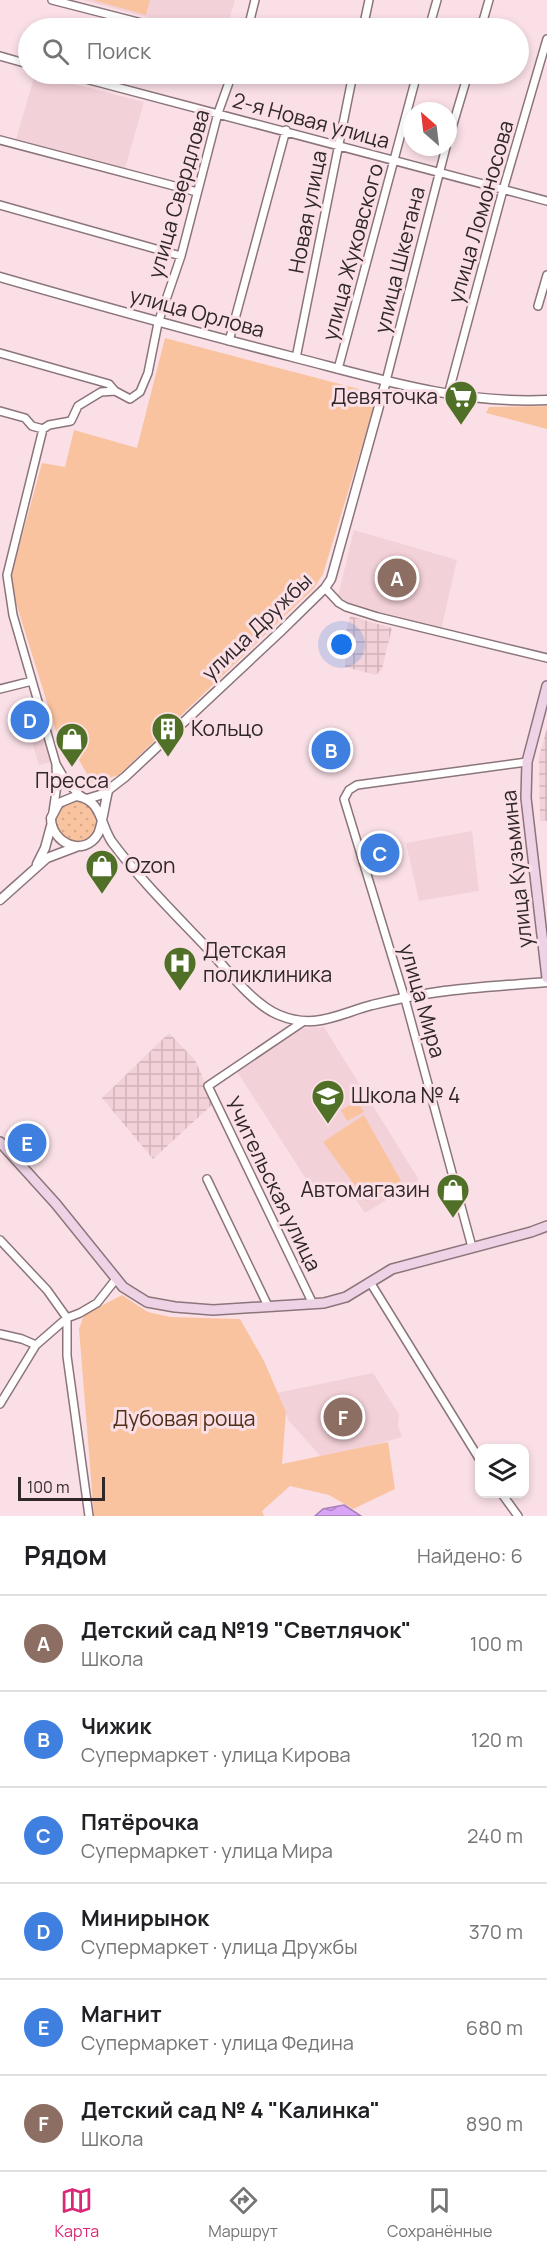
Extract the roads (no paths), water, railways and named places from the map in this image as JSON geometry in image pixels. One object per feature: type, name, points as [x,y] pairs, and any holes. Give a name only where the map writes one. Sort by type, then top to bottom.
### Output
[{"type":"main road","name":"улица Кузьмина","points":[[547,686],[527,762],[526,798],[547,980]]},
{"type":"main road","points":[[0,1142],[56,1204],[129,1293],[157,1305],[213,1310],[313,1304],[340,1300],[392,1269],[547,1226]]},
{"type":"street","points":[[52,0],[122,18]]},
{"type":"street","points":[[250,18],[255,0]]},
{"type":"street","points":[[365,18],[369,0]]},
{"type":"street","points":[[432,18],[437,0]]},
{"type":"street","points":[[484,18],[489,0]]},
{"type":"street","name":"улица Ломоносова","points":[[448,395],[503,190],[547,39]]},
{"type":"street","points":[[0,56],[18,61]]},
{"type":"street","name":"2-я Новая улица","points":[[106,84],[547,201]]},
{"type":"street","name":"улица Свердлова","points":[[115,391],[130,399],[140,392],[152,361],[158,323],[181,256],[218,113],[228,84]]},
{"type":"street","name":"Новая улица","points":[[296,358],[351,84]]},
{"type":"street","name":"улица Жуковского","points":[[338,369],[414,84]]},
{"type":"street","points":[[457,111],[465,84]]},
{"type":"street","points":[[229,340],[286,130]]},
{"type":"street","points":[[0,140],[197,192]]},
{"type":"street","name":"улица Шкетана","points":[[386,381],[443,156]]},
{"type":"street","points":[[0,205],[181,256]]},
{"type":"street","points":[[538,306],[547,275]]},
{"type":"street","name":"улица Орлова","points":[[0,277],[158,323],[448,395],[517,401],[547,400]]},
{"type":"street","points":[[0,353],[109,384],[115,391]]},
{"type":"street","name":"улица Дружбы","points":[[108,791],[325,588],[336,569],[386,381]]},
{"type":"street","points":[[115,391],[101,392],[84,401],[78,406],[71,421],[49,425],[43,429],[7,575],[13,615],[56,764],[66,783],[99,810],[101,820],[116,847],[165,903],[252,996],[279,1015],[304,1021],[325,1021],[368,1006],[437,992],[547,980]]},
{"type":"street","points":[[0,411],[25,418],[32,426],[43,429]]},
{"type":"street","points":[[325,588],[346,607],[378,617],[547,658]]},
{"type":"street","points":[[0,689],[32,681]]},
{"type":"street","name":"улица Мира","points":[[472,1247],[405,999],[344,799],[349,790],[357,785],[527,762]]},
{"type":"street","points":[[35,867],[45,849],[51,824],[57,785],[56,764]]},
{"type":"street","points":[[53,813],[64,799],[85,798],[108,791]]},
{"type":"street","points":[[0,900],[35,867],[57,853],[83,845],[98,835],[108,791]]},
{"type":"street","points":[[51,824],[55,835],[63,843],[83,845],[104,843],[116,847]]},
{"type":"street","name":"Учительская улица","points":[[304,1021],[208,1086],[313,1304]]},
{"type":"street","points":[[207,1179],[268,1306]]},
{"type":"street","points":[[0,1240],[47,1290],[67,1318],[67,1356],[89,1516]]},
{"type":"street","points":[[0,1404],[36,1345],[67,1318],[97,1303],[116,1279]]},
{"type":"street","points":[[370,1282],[475,1452]]},
{"type":"street","points":[[0,1334],[36,1345]]},
{"type":"street","points":[[505,1498],[518,1516]]},
{"type":"water","points":[[344,1505],[361,1516],[315,1516],[323,1509]]},
{"type":"place","name":"Девяточка","points":[[461,426]]},
{"type":"place","name":"Детский сад №19 \"Светлячок\"","points":[[397,578]]},
{"type":"place","name":"Минирынок","points":[[30,720]]},
{"type":"place","name":"Чижик","points":[[331,750]]},
{"type":"place","name":"Кольцо","points":[[168,758]]},
{"type":"place","name":"Пресса","points":[[72,768]]},
{"type":"place","name":"Пятёрочка","points":[[380,853]]},
{"type":"place","name":"Ozon","points":[[102,895]]},
{"type":"place","name":"Детская поликлиника","points":[[180,992]]},
{"type":"place","name":"Школа № 4","points":[[328,1125]]},
{"type":"place","name":"Магнит","points":[[27,1143]]},
{"type":"place","name":"Автомагазин","points":[[453,1219]]},
{"type":"place","name":"Детский сад № 4 \"Калинка\"","points":[[343,1417]]},
{"type":"park label","name":"Дубовая роща","points":[[184,1419]]}]
